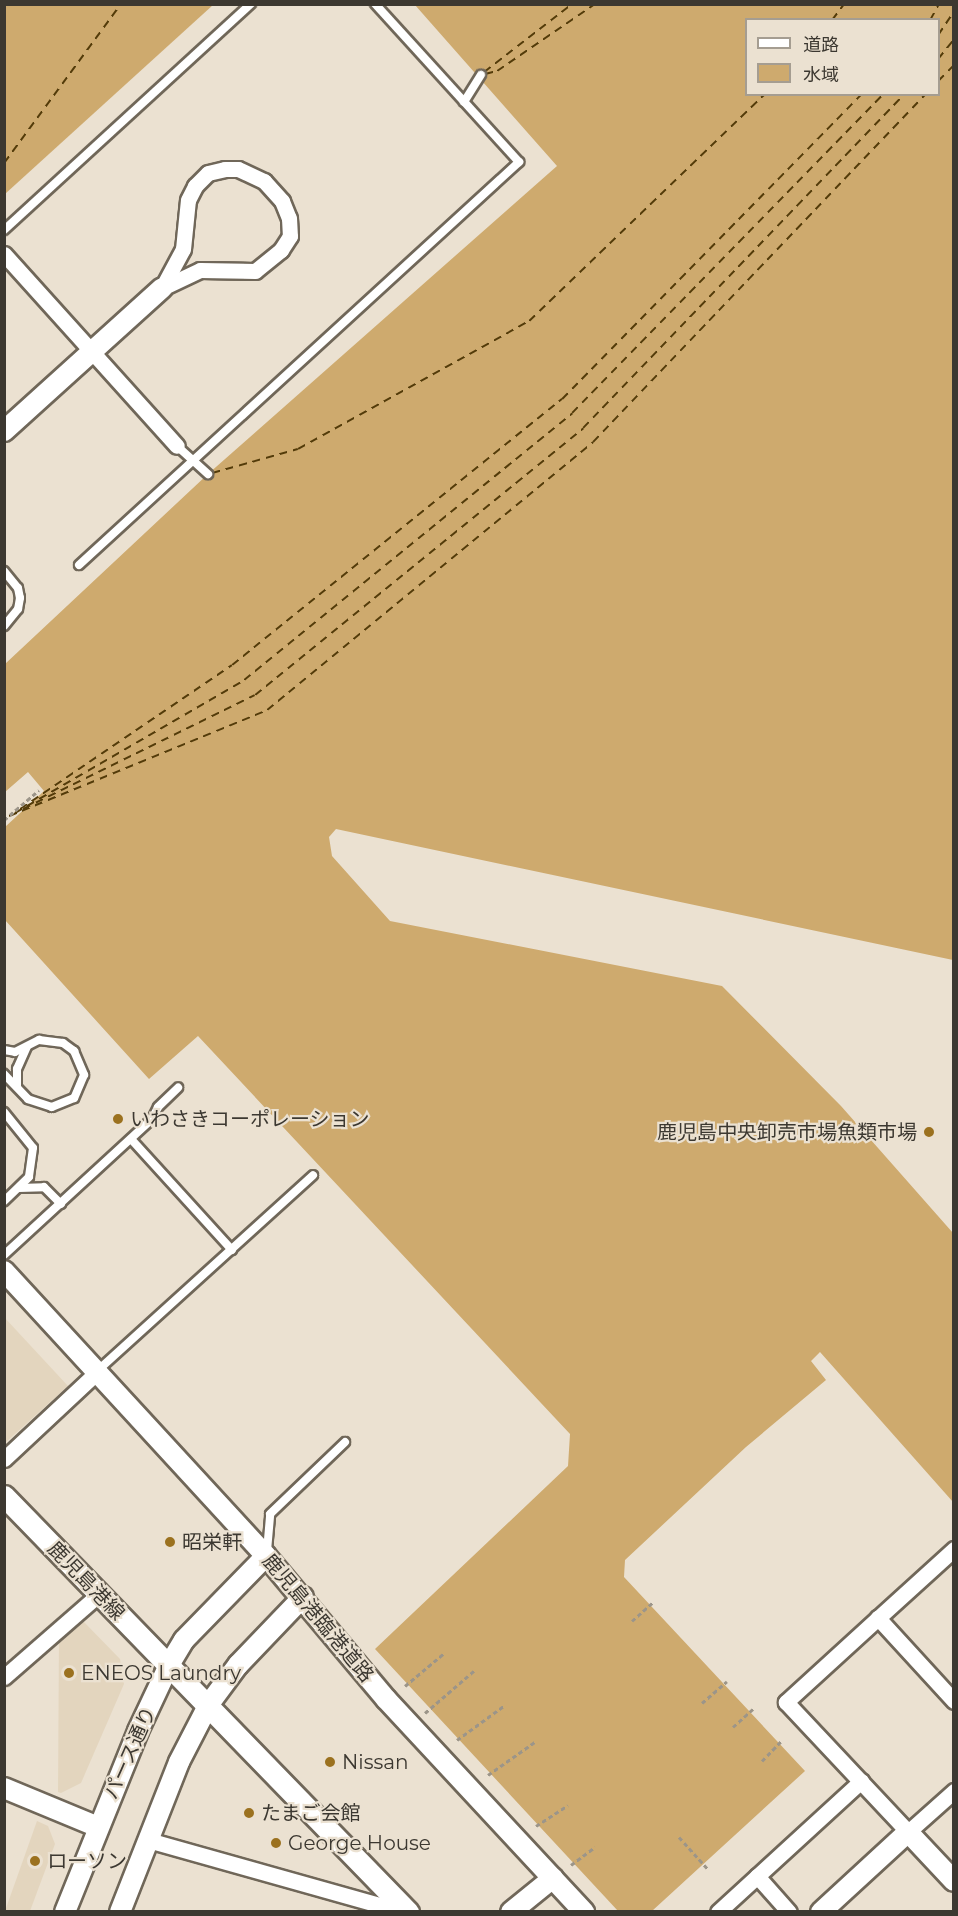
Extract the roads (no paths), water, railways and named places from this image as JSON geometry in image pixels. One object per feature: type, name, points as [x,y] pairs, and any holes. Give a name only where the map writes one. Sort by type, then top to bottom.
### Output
[{"type":"main road","name":"鹿児島港線","points":[[4,1496],[98,1595],[209,1704],[407,1911]]},
{"type":"street","points":[[4,431],[162,288],[200,270],[243,274],[268,263],[290,236],[289,218],[282,201],[252,174],[232,169],[208,173],[188,200],[183,249],[162,288]]},
{"type":"street","points":[[4,254],[177,446]]},
{"type":"street","name":"鹿児島港臨港道路","points":[[4,1271],[303,1597],[386,1699],[584,1911]]},
{"type":"street","points":[[4,1459],[96,1373]]},
{"type":"street","points":[[954,1549],[786,1702],[954,1881]]},
{"type":"street","name":"パース通り","points":[[65,1911],[98,1827],[169,1665],[184,1640],[266,1556]]},
{"type":"street","points":[[4,1677],[98,1595]]},
{"type":"street","points":[[120,1911],[179,1762],[209,1704],[238,1665],[303,1597]]},
{"type":"street","points":[[878,1618],[954,1701]]},
{"type":"street","points":[[718,1911],[861,1781]]},
{"type":"street","points":[[4,1788],[98,1827]]},
{"type":"street","points":[[821,1911],[954,1791]]},
{"type":"street","points":[[148,1840],[407,1911]]},
{"type":"street","points":[[757,1876],[789,1911]]},
{"type":"street","points":[[511,1911],[553,1878]]},
{"type":"lane","points":[[4,230],[251,4]]},
{"type":"lane","points":[[79,565],[519,162],[375,4]]},
{"type":"lane","points":[[464,102],[481,75]]},
{"type":"lane","points":[[177,446],[191,462],[208,474]]},
{"type":"lane","points":[[4,571],[18,588],[20,598],[18,609],[4,626]]},
{"type":"lane","points":[[4,1050],[15,1052],[50,1040],[74,1051],[82,1064],[81,1086],[64,1104],[52,1107],[28,1099],[4,1074]]},
{"type":"lane","points":[[17,1088],[17,1069],[28,1046]]},
{"type":"lane","points":[[4,1255],[131,1139],[178,1088]]},
{"type":"lane","points":[[4,1112],[33,1148],[32,1170],[20,1188],[4,1202]]},
{"type":"lane","points":[[131,1139],[232,1250]]},
{"type":"lane","points":[[96,1373],[312,1175]]},
{"type":"lane","points":[[20,1188],[44,1187],[61,1204]]},
{"type":"lane","points":[[266,1556],[270,1514],[345,1442]]},
{"type":"water","points":[[5,4],[213,4],[213,5],[5,194]]},
{"type":"water","points":[[415,5],[953,5],[953,960],[336,829],[329,837],[332,856],[390,921],[722,986],[841,1106],[953,1233],[953,1502],[820,1352],[811,1361],[826,1380],[746,1447],[625,1560],[624,1577],[805,1771],[652,1911],[618,1911],[375,1649],[568,1466],[570,1434],[198,1036],[149,1079],[5,920],[5,827],[44,791],[28,772],[5,792],[5,664],[208,474],[557,166]]},
{"type":"place","name":"いわさきコーポレーション","points":[[118,1119]]},
{"type":"place","name":"鹿児島中央卸売市場魚類市場","points":[[929,1132]]},
{"type":"place","name":"昭栄軒","points":[[170,1542]]},
{"type":"place","name":"ENEOS Laundry","points":[[69,1673]]},
{"type":"place","name":"Nissan","points":[[330,1762]]},
{"type":"place","name":"たまご会館","points":[[249,1813]]},
{"type":"place","name":"George House","points":[[276,1843]]},
{"type":"place","name":"ローソン","points":[[35,1861]]}]
